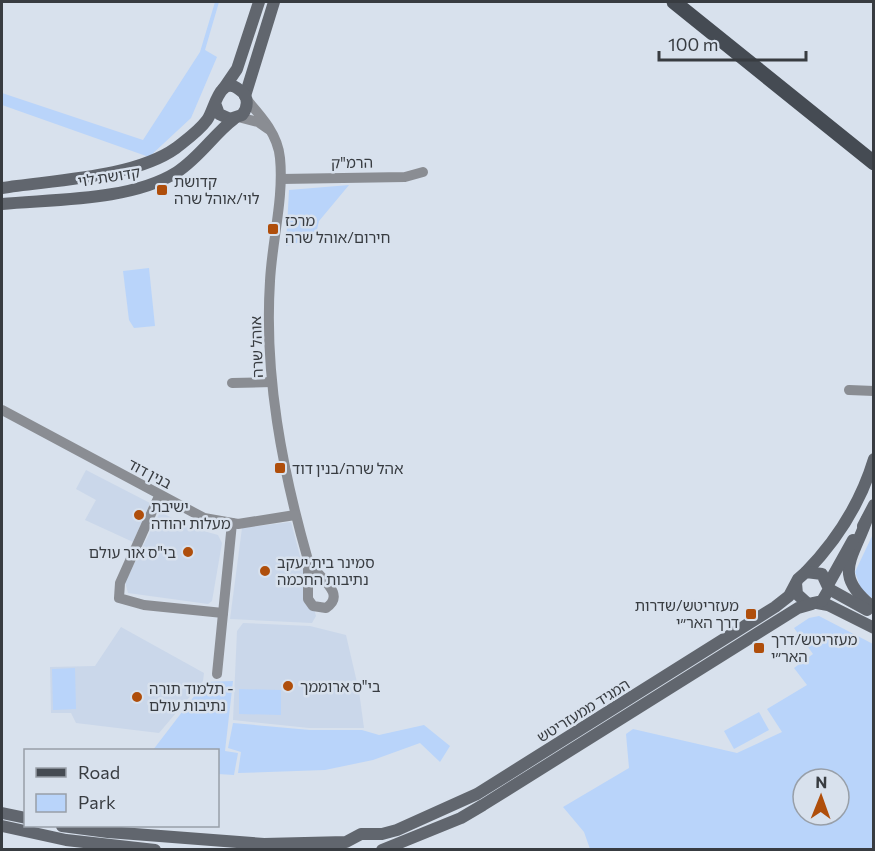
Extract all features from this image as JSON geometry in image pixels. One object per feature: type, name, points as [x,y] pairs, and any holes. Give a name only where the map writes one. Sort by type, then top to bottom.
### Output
[{"type":"main road","points":[[674,2],[873,163]]},
{"type":"street","points":[[259,2],[237,69],[218,93],[215,103],[223,117],[258,122],[271,131]]},
{"type":"street","points":[[236,118],[246,108],[246,98],[274,2]]},
{"type":"street","points":[[224,88],[236,88],[246,98]]},
{"type":"street","name":"אוהל שרה","points":[[246,98],[271,131],[278,148],[281,179],[270,282],[272,382],[282,459],[308,560]]},
{"type":"street","name":"קדושת לוי","points":[[2,188],[122,170],[154,161],[176,147],[207,121],[215,103]]},
{"type":"street","name":"קדושת לוי","points":[[2,204],[110,193],[159,181],[203,152],[236,118]]},
{"type":"street","name":"הרמ\"ק","points":[[281,179],[405,177],[423,172]]},
{"type":"street","points":[[232,383],[272,382]]},
{"type":"street","points":[[849,390],[873,391]]},
{"type":"street","name":"בנין דוד","points":[[2,410],[159,496],[204,518],[232,523],[295,515]]},
{"type":"street","points":[[873,459],[852,511],[821,556],[796,583],[799,598],[815,604],[828,605],[873,628]]},
{"type":"street","points":[[159,496],[120,583],[119,598],[144,605],[223,613]]},
{"type":"street","points":[[873,505],[849,565],[848,575],[858,596],[873,608]]},
{"type":"street","points":[[815,604],[825,598],[829,586],[867,519]]},
{"type":"street","points":[[217,674],[232,523]]},
{"type":"street","points":[[806,572],[818,571],[829,586],[873,614]]},
{"type":"street","name":"המגיד ממעזריטש","points":[[356,836],[397,830],[477,794],[775,607],[789,596],[796,583]]},
{"type":"street","name":"המגיד ממעזריטש","points":[[380,849],[461,818],[798,608],[815,604]]},
{"type":"street","points":[[2,813],[24,818]]},
{"type":"street","points":[[2,826],[66,840],[155,849]]},
{"type":"street","points":[[75,827],[108,832],[264,844],[338,842],[356,836]]},
{"type":"street","points":[[369,834],[376,840],[380,849]]},
{"type":"street","points":[[351,849],[356,836]]},
{"type":"shaded area","points":[[86,470],[150,503],[133,542],[85,520],[96,500],[76,489]]},
{"type":"shaded area","points":[[160,512],[193,528],[218,535],[222,543],[212,601],[208,604],[128,593],[125,582]]},
{"type":"shaded area","points":[[291,522],[316,616],[312,623],[230,619],[242,528]]},
{"type":"shaded area","points":[[243,623],[310,626],[346,635],[359,691],[364,728],[309,728],[233,720],[237,631]]},
{"type":"shaded area","points":[[121,627],[204,673],[203,681],[159,733],[76,723],[71,713],[51,713],[50,667],[95,666]]},
{"type":"green space","points":[[215,2],[219,2],[205,50],[217,57],[191,118],[149,157],[2,105],[2,93],[143,140],[200,52]]},
{"type":"green space","points":[[349,185],[319,221],[315,238],[286,246],[289,190]]},
{"type":"green space","points":[[149,268],[155,326],[134,328],[129,320],[123,271]]},
{"type":"green space","points":[[873,534],[873,599],[861,589],[855,572]]},
{"type":"green space","points":[[819,616],[873,644],[873,849],[590,849],[584,832],[563,807],[629,768],[626,734],[633,729],[737,753],[782,732],[767,709],[807,685],[794,668],[813,654],[794,628],[809,618]]},
{"type":"green space","points":[[75,668],[76,709],[53,710],[52,669]]},
{"type":"green space","points":[[233,681],[225,751],[238,753],[234,775],[219,774],[219,749],[154,749],[205,682]]},
{"type":"green space","points":[[239,689],[281,690],[281,715],[239,714]]},
{"type":"green space","points":[[759,712],[769,730],[734,749],[724,731]]},
{"type":"green space","points":[[233,723],[310,730],[362,730],[379,735],[424,725],[450,746],[440,762],[420,743],[373,760],[325,770],[238,773],[241,752],[228,748]]},
{"type":"place","name":"קדושת לוי/אוהל שרה","points":[[162,190]]},
{"type":"place","name":"מרכז חירום/אוהל שרה","points":[[273,229]]},
{"type":"place","name":"אהל שרה/בנין דוד","points":[[280,468]]},
{"type":"place","name":"ישיבת מעלות יהודה","points":[[139,515]]},
{"type":"place","name":"בי\"ס אור עולם","points":[[188,552]]},
{"type":"place","name":"סמינר בית יעקב נתיבות החכמה","points":[[265,571]]},
{"type":"place","name":"מעזריטש/שדרות דרך האר״י","points":[[751,614]]},
{"type":"place","name":"מעזריטש/דרך האר״י","points":[[759,648]]},
{"type":"place","name":"בי\"ס ארוממך","points":[[288,686]]},
{"type":"place","name":"תלמוד תורה - נתיבות עולם","points":[[137,697]]}]
